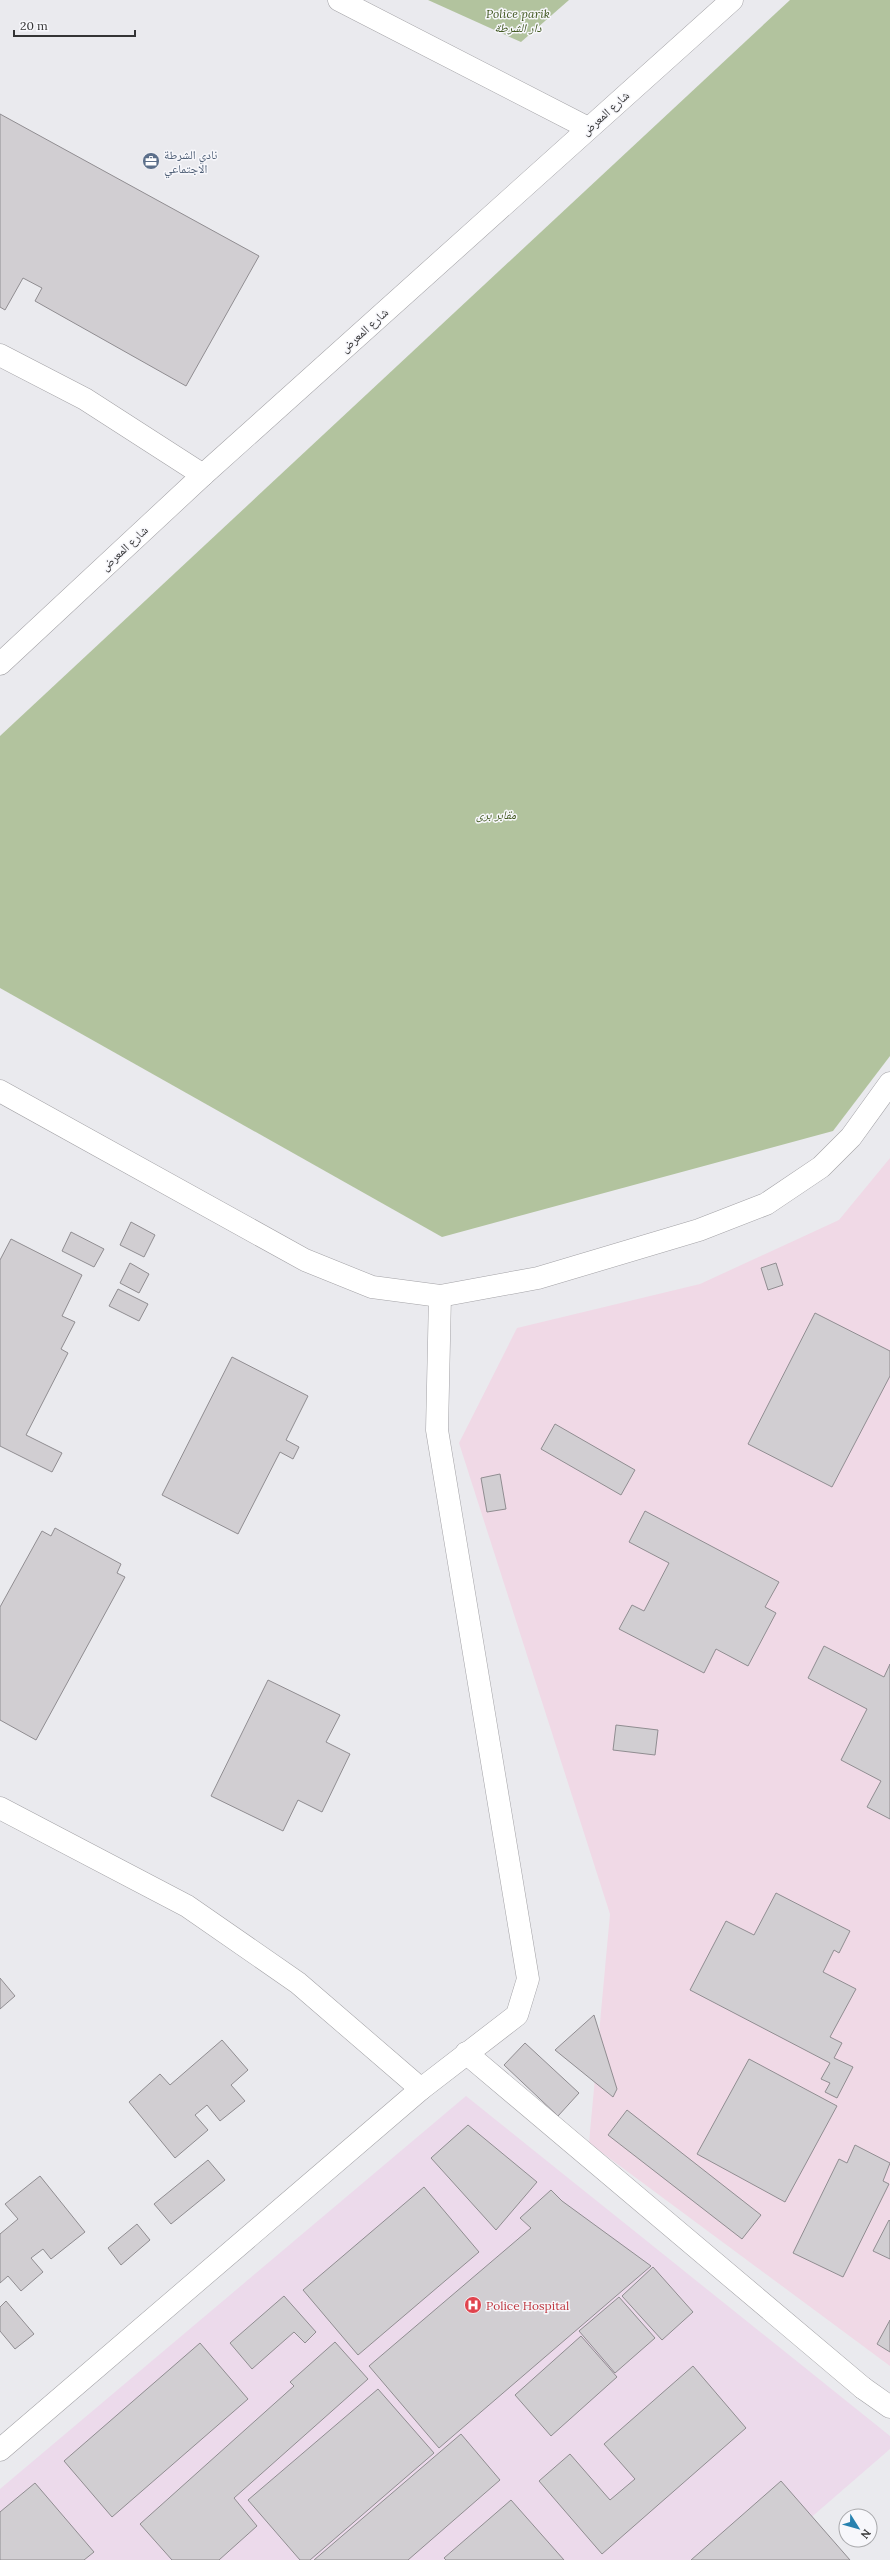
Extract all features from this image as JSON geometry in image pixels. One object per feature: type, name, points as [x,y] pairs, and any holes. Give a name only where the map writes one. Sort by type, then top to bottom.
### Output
[{"type":"street","points":[[339,0],[588,128]]},
{"type":"street","name":"شارع المعرض","points":[[0,664],[203,475],[732,0]]},
{"type":"street","points":[[0,355],[85,399],[203,475]]},
{"type":"street","points":[[0,1090],[305,1260],[372,1287],[440,1296],[538,1278],[699,1230],[766,1204],[821,1167],[851,1136],[890,1083]]},
{"type":"street","points":[[0,2450],[421,2089],[517,2015],[528,1979],[437,1430],[440,1296]]},
{"type":"street","points":[[0,1808],[187,1906],[298,1983],[421,2089]]},
{"type":"street","points":[[466,2053],[863,2388],[890,2407]]},
{"type":"shaded area","points":[[890,1158],[890,2366],[589,2143],[610,1914],[459,1443],[517,1328],[700,1284],[839,1220]]},
{"type":"shaded area","name":"Police Hospital","points":[[466,2096],[890,2436],[890,2449],[762,2560],[0,2560],[0,2489]]},
{"type":"green space","name":"Police parik دار الشرطة","points":[[428,0],[569,0],[521,42]]},
{"type":"green space","name":"مقابر برى","points":[[790,0],[890,0],[890,1056],[833,1131],[442,1237],[0,988],[0,736]]},
{"type":"building","points":[[0,114],[259,256],[186,386],[35,301],[42,288],[23,278],[5,310],[0,307]]},
{"type":"building","points":[[131,1222],[155,1235],[144,1257],[120,1245]]},
{"type":"building","points":[[71,1232],[104,1249],[94,1267],[62,1251]]},
{"type":"building","points":[[11,1239],[82,1275],[62,1316],[75,1322],[61,1349],[68,1353],[26,1435],[62,1453],[52,1472],[0,1446],[0,1260]]},
{"type":"building","points":[[130,1263],[149,1274],[139,1293],[120,1283]]},
{"type":"building","points":[[776,1263],[783,1285],[768,1290],[761,1268]]},
{"type":"building","points":[[118,1289],[148,1304],[139,1321],[109,1306]]},
{"type":"building","points":[[815,1313],[890,1351],[890,1376],[832,1487],[748,1444]]},
{"type":"building","points":[[232,1357],[308,1396],[286,1440],[299,1447],[293,1459],[280,1452],[238,1534],[162,1495]]},
{"type":"building","points":[[555,1424],[635,1470],[621,1495],[541,1449]]},
{"type":"building","points":[[500,1474],[506,1509],[487,1512],[481,1478]]},
{"type":"building","points":[[645,1511],[779,1582],[765,1607],[776,1613],[748,1666],[716,1649],[704,1673],[619,1629],[632,1605],[644,1611],[669,1563],[629,1542]]},
{"type":"building","points":[[55,1528],[121,1564],[117,1573],[125,1577],[36,1740],[0,1720],[0,1607],[42,1531],[51,1536]]},
{"type":"building","points":[[824,1646],[884,1677],[890,1664],[890,1819],[867,1807],[881,1781],[841,1760],[867,1709],[808,1678]]},
{"type":"building","points":[[268,1680],[340,1715],[326,1742],[350,1754],[322,1812],[298,1800],[283,1831],[211,1796]]},
{"type":"building","points":[[616,1725],[658,1730],[655,1755],[613,1750]]},
{"type":"building","points":[[776,1893],[850,1931],[839,1953],[834,1950],[823,1972],[856,1989],[830,2037],[842,2043],[834,2058],[853,2067],[837,2098],[825,2092],[830,2083],[821,2079],[830,2063],[690,1990],[726,1921],[754,1935]]},
{"type":"building","points":[[0,1978],[15,1996],[0,2009]]},
{"type":"building","points":[[594,2015],[617,2089],[613,2097],[555,2050]]},
{"type":"building","points":[[222,2040],[248,2070],[231,2085],[245,2101],[220,2121],[207,2105],[195,2115],[208,2130],[175,2158],[129,2102],[160,2074],[170,2085]]},
{"type":"building","points":[[525,2043],[579,2093],[558,2116],[504,2065]]},
{"type":"building","points":[[749,2059],[837,2106],[785,2202],[697,2154]]},
{"type":"building","points":[[627,2110],[761,2215],[742,2239],[608,2135]]},
{"type":"building","points":[[468,2125],[537,2182],[496,2230],[431,2158]]},
{"type":"building","points":[[855,2145],[890,2163],[883,2181],[889,2184],[843,2277],[793,2253],[839,2159],[847,2163]]},
{"type":"building","points":[[208,2160],[225,2180],[171,2224],[154,2204]]},
{"type":"building","points":[[40,2176],[85,2232],[51,2259],[43,2249],[31,2258],[43,2272],[21,2291],[8,2276],[0,2283],[0,2234],[18,2219],[5,2204]]},
{"type":"building","points":[[424,2187],[479,2252],[358,2355],[303,2290]]},
{"type":"building","points":[[551,2190],[562,2201],[651,2266],[439,2448],[369,2366],[531,2228],[520,2218]]},
{"type":"building","points":[[889,2220],[890,2221],[890,2259],[873,2251]]},
{"type":"building","points":[[137,2224],[150,2240],[121,2265],[108,2248]]},
{"type":"building","points":[[653,2267],[693,2312],[662,2340],[622,2296]]},
{"type":"building","points":[[284,2296],[316,2332],[305,2343],[294,2332],[252,2369],[230,2343]]},
{"type":"building","points":[[619,2297],[655,2338],[615,2373],[579,2331]]},
{"type":"building","points":[[6,2301],[34,2334],[15,2349],[0,2331],[0,2307]]},
{"type":"building","points":[[890,2320],[890,2352],[877,2344]]},
{"type":"building","points":[[581,2336],[617,2377],[551,2436],[515,2395]]},
{"type":"building","points":[[335,2342],[368,2379],[234,2498],[257,2526],[219,2560],[172,2560],[140,2524],[294,2386],[290,2382]]},
{"type":"building","points":[[200,2343],[248,2399],[112,2517],[64,2461]]},
{"type":"building","points":[[693,2366],[746,2428],[602,2554],[539,2481],[570,2454],[610,2500],[635,2479],[604,2444]]},
{"type":"building","points":[[378,2389],[434,2453],[310,2560],[300,2560],[248,2500]]},
{"type":"building","points":[[461,2434],[500,2480],[408,2560],[314,2560]]},
{"type":"building","points":[[781,2481],[850,2560],[691,2560]]},
{"type":"building","points":[[35,2483],[94,2552],[84,2560],[0,2560],[0,2512]]},
{"type":"building","points":[[511,2500],[564,2560],[446,2560],[444,2558]]},
{"type":"place","name":"نادي الشرطة الاجتماعي","points":[[151,161]]},
{"type":"place","name":"Police Hospital","points":[[473,2305]]}]
